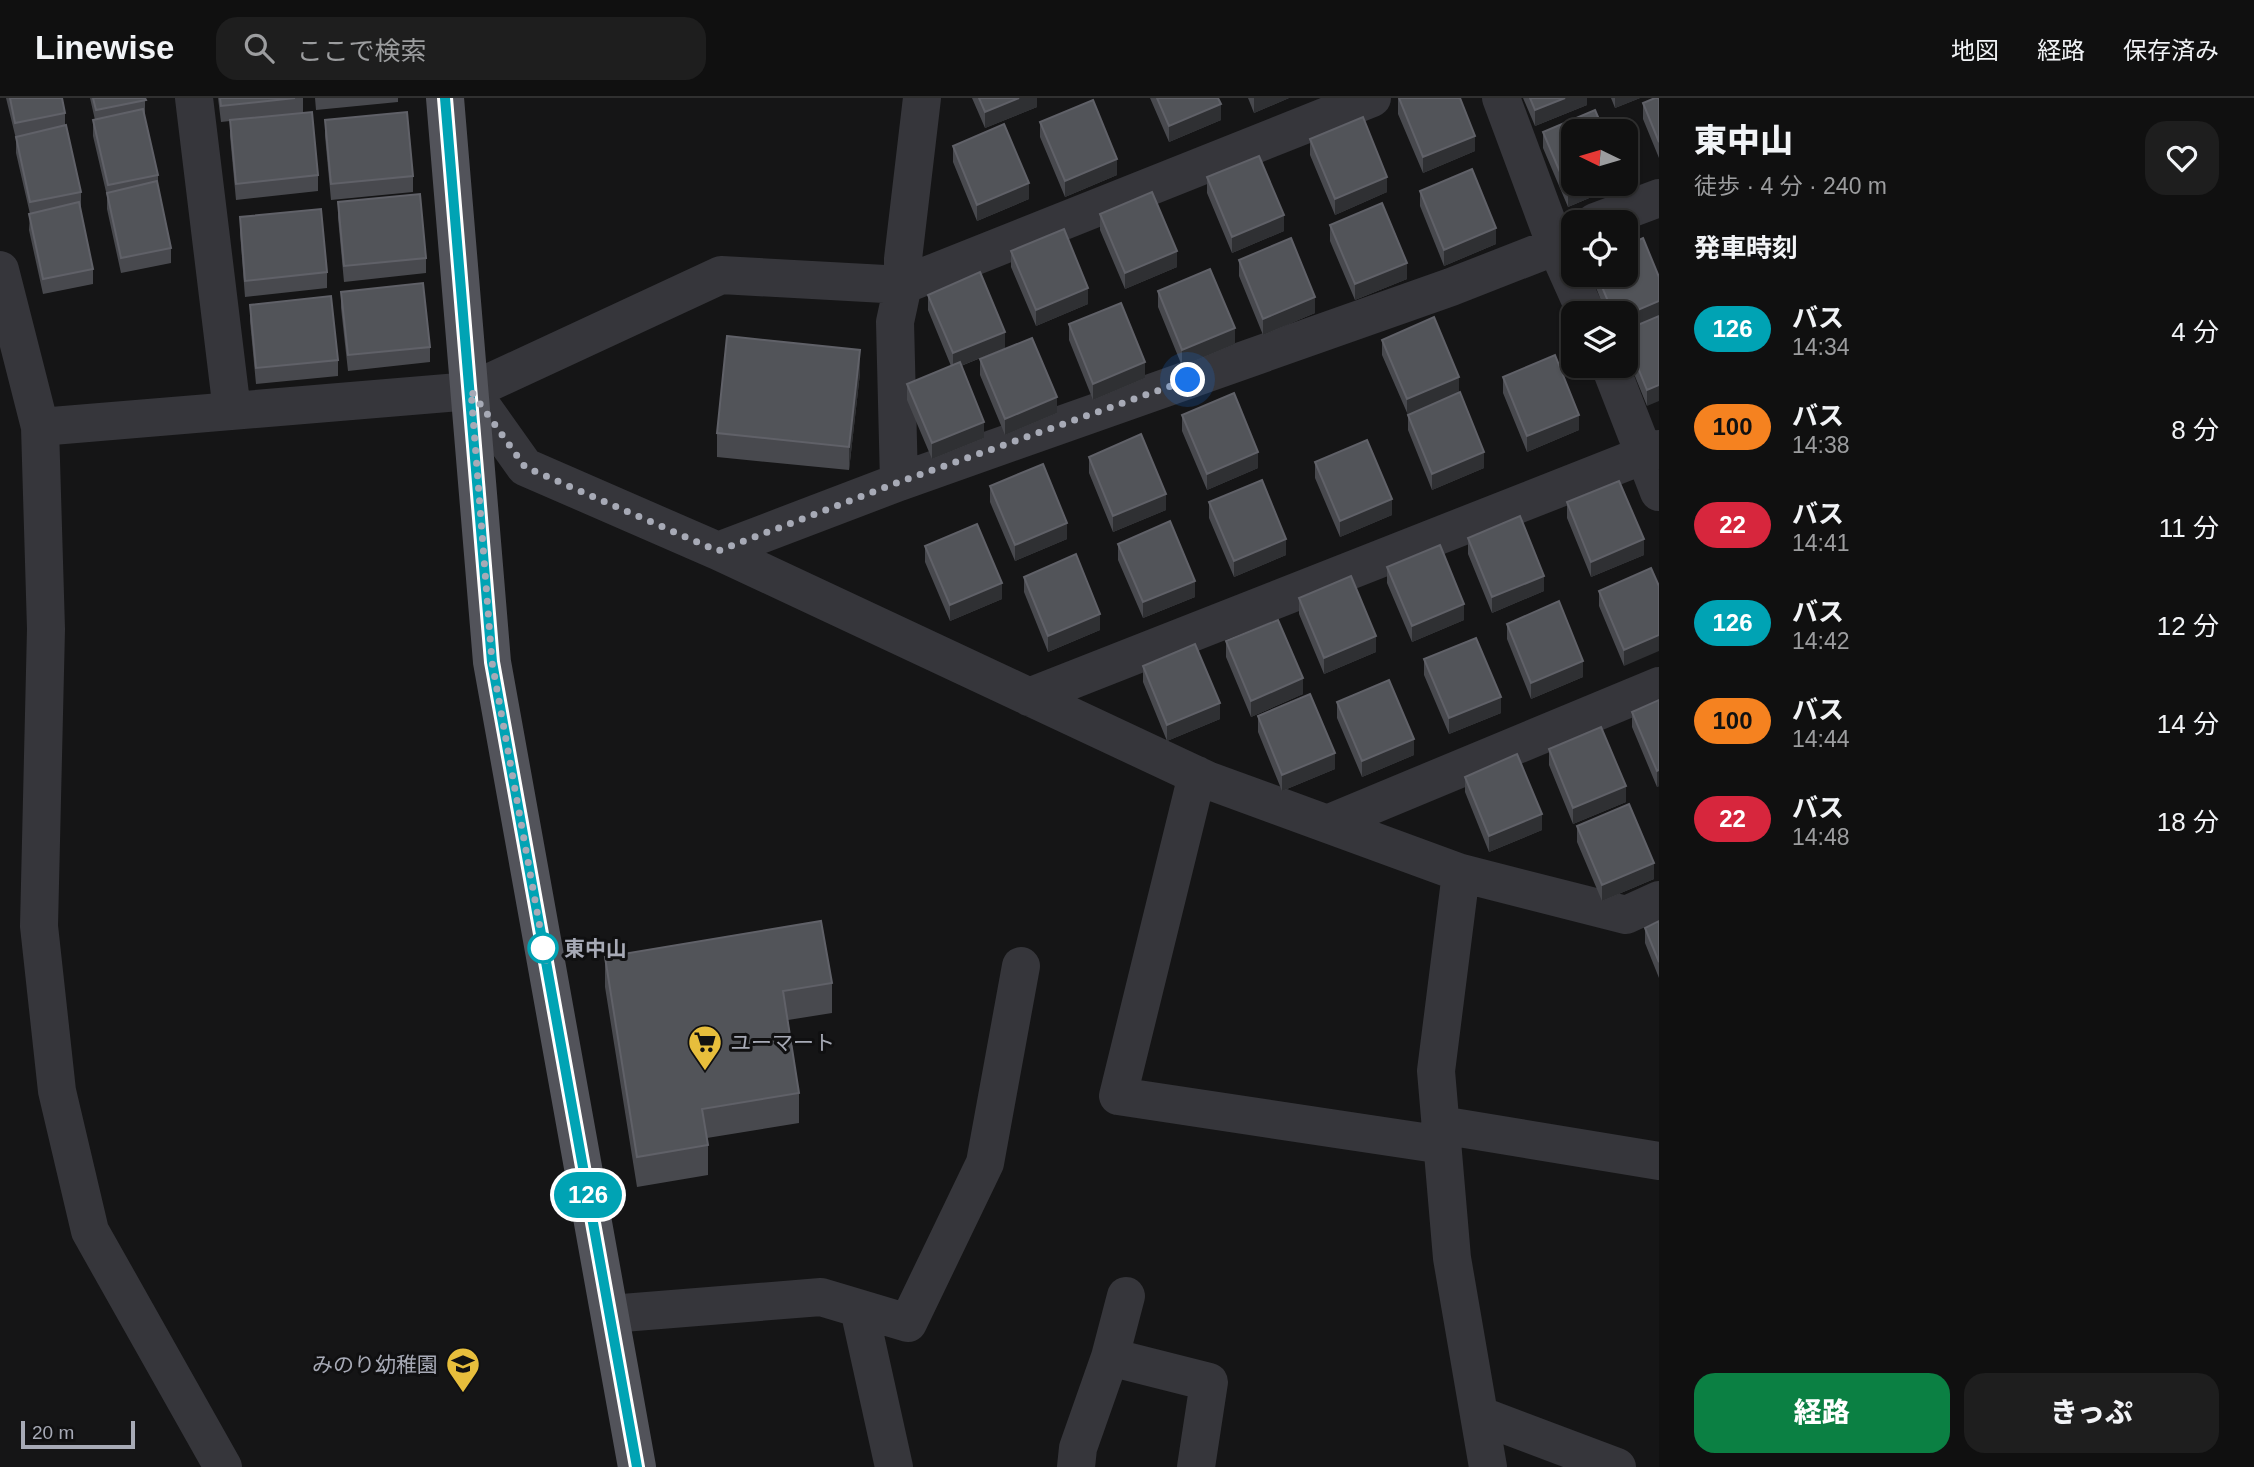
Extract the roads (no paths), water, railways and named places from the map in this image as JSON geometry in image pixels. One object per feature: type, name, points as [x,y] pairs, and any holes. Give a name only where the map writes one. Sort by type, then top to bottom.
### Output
[{"type":"main road","points":[[445,98],[492,662],[637,1467]]},
{"type":"street","points":[[194,98],[232,411]]},
{"type":"street","points":[[899,482],[895,323],[903,285],[903,259],[922,98]]},
{"type":"street","points":[[40,427],[471,391],[721,275],[903,285],[1372,98]]},
{"type":"street","points":[[1501,98],[1561,232]]},
{"type":"street","points":[[1627,210],[1659,198]]},
{"type":"street","points":[[718,551],[899,482],[1451,287],[1561,243]]},
{"type":"street","points":[[0,270],[40,427],[46,629],[39,926],[57,1091],[90,1231],[223,1467]]},
{"type":"street","points":[[1616,378],[1652,452],[1659,492]]},
{"type":"street","points":[[471,391],[525,467],[718,551],[1197,775],[1461,873],[1626,915],[1659,900]]},
{"type":"street","points":[[1029,697],[1652,452]]},
{"type":"street","points":[[1327,824],[1659,687]]},
{"type":"street","points":[[1197,775],[1118,1096],[1659,1161]]},
{"type":"street","points":[[1461,873],[1436,1071],[1452,1258],[1488,1467]]},
{"type":"street","points":[[610,1314],[821,1297],[908,1322],[985,1163],[1021,966]]},
{"type":"street","points":[[1076,1467],[1078,1448],[1110,1357],[1126,1296]]},
{"type":"street","points":[[859,1309],[894,1467]]},
{"type":"street","points":[[1110,1357],[1209,1382],[1196,1467]]},
{"type":"street","points":[[1479,1415],[1617,1467]]},
{"type":"place","name":"東中山","points":[[543,948]]},
{"type":"place","name":"ユーマート","points":[[705,1072]]},
{"type":"place","name":"みのり幼稚園","points":[[463,1394]]}]
